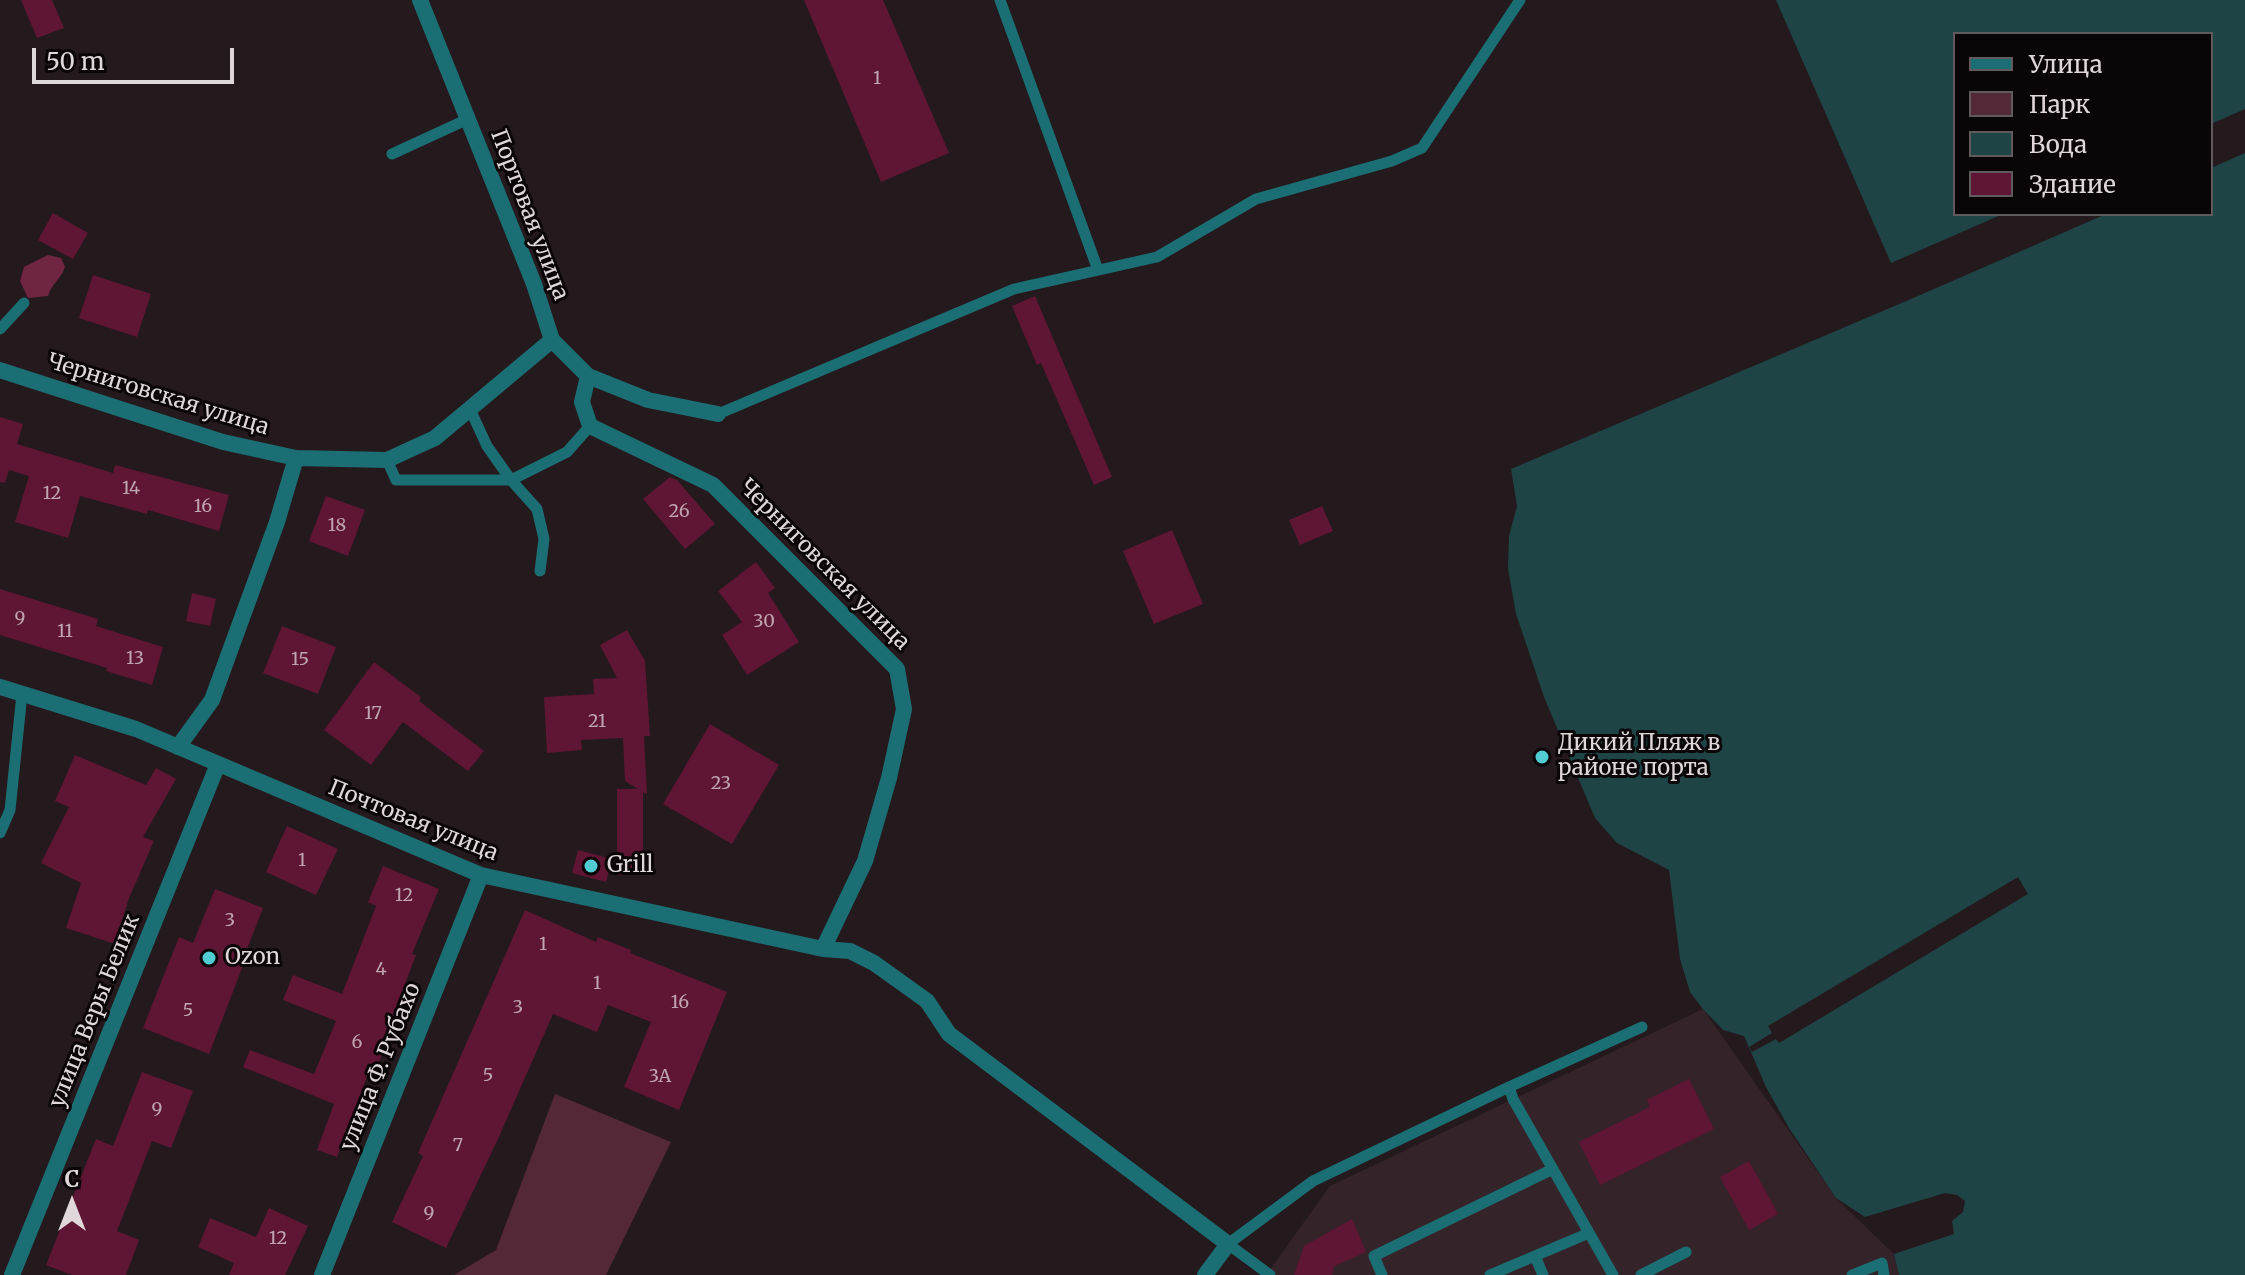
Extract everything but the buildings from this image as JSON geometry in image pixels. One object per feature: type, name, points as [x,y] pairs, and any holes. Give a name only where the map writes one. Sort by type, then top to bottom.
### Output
[{"type":"street","name":"Портовая улица","points":[[420,0],[534,284],[552,340],[588,376],[648,400],[718,414]]},
{"type":"street","name":"Черниговская улица","points":[[0,370],[223,442],[296,458],[387,460],[435,438],[552,340]]},
{"type":"street","points":[[588,376],[582,402],[590,426]]},
{"type":"street","name":"Черниговская улица","points":[[590,426],[713,485],[897,669],[904,709],[889,778],[865,861],[823,949]]},
{"type":"street","points":[[178,747],[212,700],[277,522],[296,458]]},
{"type":"street","name":"Почтовая улица","points":[[0,687],[136,729],[481,875],[823,949],[850,951],[874,963],[927,1001],[949,1034],[1228,1244]]},
{"type":"street","name":"улица Веры Белик","points":[[12,1275],[218,764]]},
{"type":"street","name":"улица Ф. Рубахо","points":[[322,1275],[481,875]]},
{"type":"street","points":[[1205,1275],[1228,1244]]},
{"type":"lane","points":[[1000,0],[1098,270]]},
{"type":"lane","points":[[718,414],[1014,289],[1157,257],[1256,199],[1392,161],[1422,148],[1520,0]]},
{"type":"lane","points":[[392,154],[468,119]]},
{"type":"lane","points":[[0,329],[24,303]]},
{"type":"lane","points":[[469,407],[487,446],[537,509],[544,539],[540,571]]},
{"type":"lane","points":[[387,460],[396,480],[511,480],[567,452],[590,426]]},
{"type":"lane","points":[[0,833],[10,810],[22,694]]},
{"type":"lane","points":[[1270,1275],[1228,1244],[1313,1181],[1642,1027]]},
{"type":"lane","points":[[1509,1087],[1613,1275]]},
{"type":"lane","points":[[1382,1275],[1374,1256],[1553,1169]]},
{"type":"lane","points":[[1490,1275],[1589,1233]]},
{"type":"lane","points":[[1641,1275],[1686,1252]]},
{"type":"lane","points":[[1535,1256],[1543,1275]]},
{"type":"lane","points":[[1852,1275],[1882,1263],[1884,1275]]},
{"type":"shaded area","points":[[48,255],[61,258],[65,267],[48,296],[28,298],[20,281],[24,267]]},
{"type":"shaded area","points":[[1703,1009],[1836,1198],[1894,1254],[1899,1275],[1266,1275],[1330,1186]]},
{"type":"green space","points":[[555,1094],[671,1142],[606,1275],[454,1275],[496,1250]]},
{"type":"water","points":[[1776,0],[2245,0],[2245,109],[2213,123],[2213,32],[1953,32],[1953,216],[1998,216],[1891,263]]},
{"type":"water","points":[[2245,153],[2245,1275],[1899,1275],[1894,1254],[1954,1234],[1952,1221],[1963,1212],[1965,1201],[1957,1195],[1945,1193],[1865,1217],[1836,1198],[1789,1128],[1766,1087],[1744,1036],[1723,1030],[1690,992],[1680,959],[1669,870],[1617,843],[1595,818],[1544,697],[1516,614],[1508,568],[1509,536],[1517,506],[1511,469],[2101,216],[2213,216],[2213,167]]},
{"type":"pier","points":[[2018,877],[2028,894],[1779,1043],[1776,1039],[1752,1052],[1749,1047],[1772,1033],[1768,1026]]},
{"type":"place","name":"Дикий Пляж в районе порта","points":[[1542,757]]},
{"type":"place","name":"Grill","points":[[591,866]]},
{"type":"place","name":"Ozon","points":[[209,958]]}]
